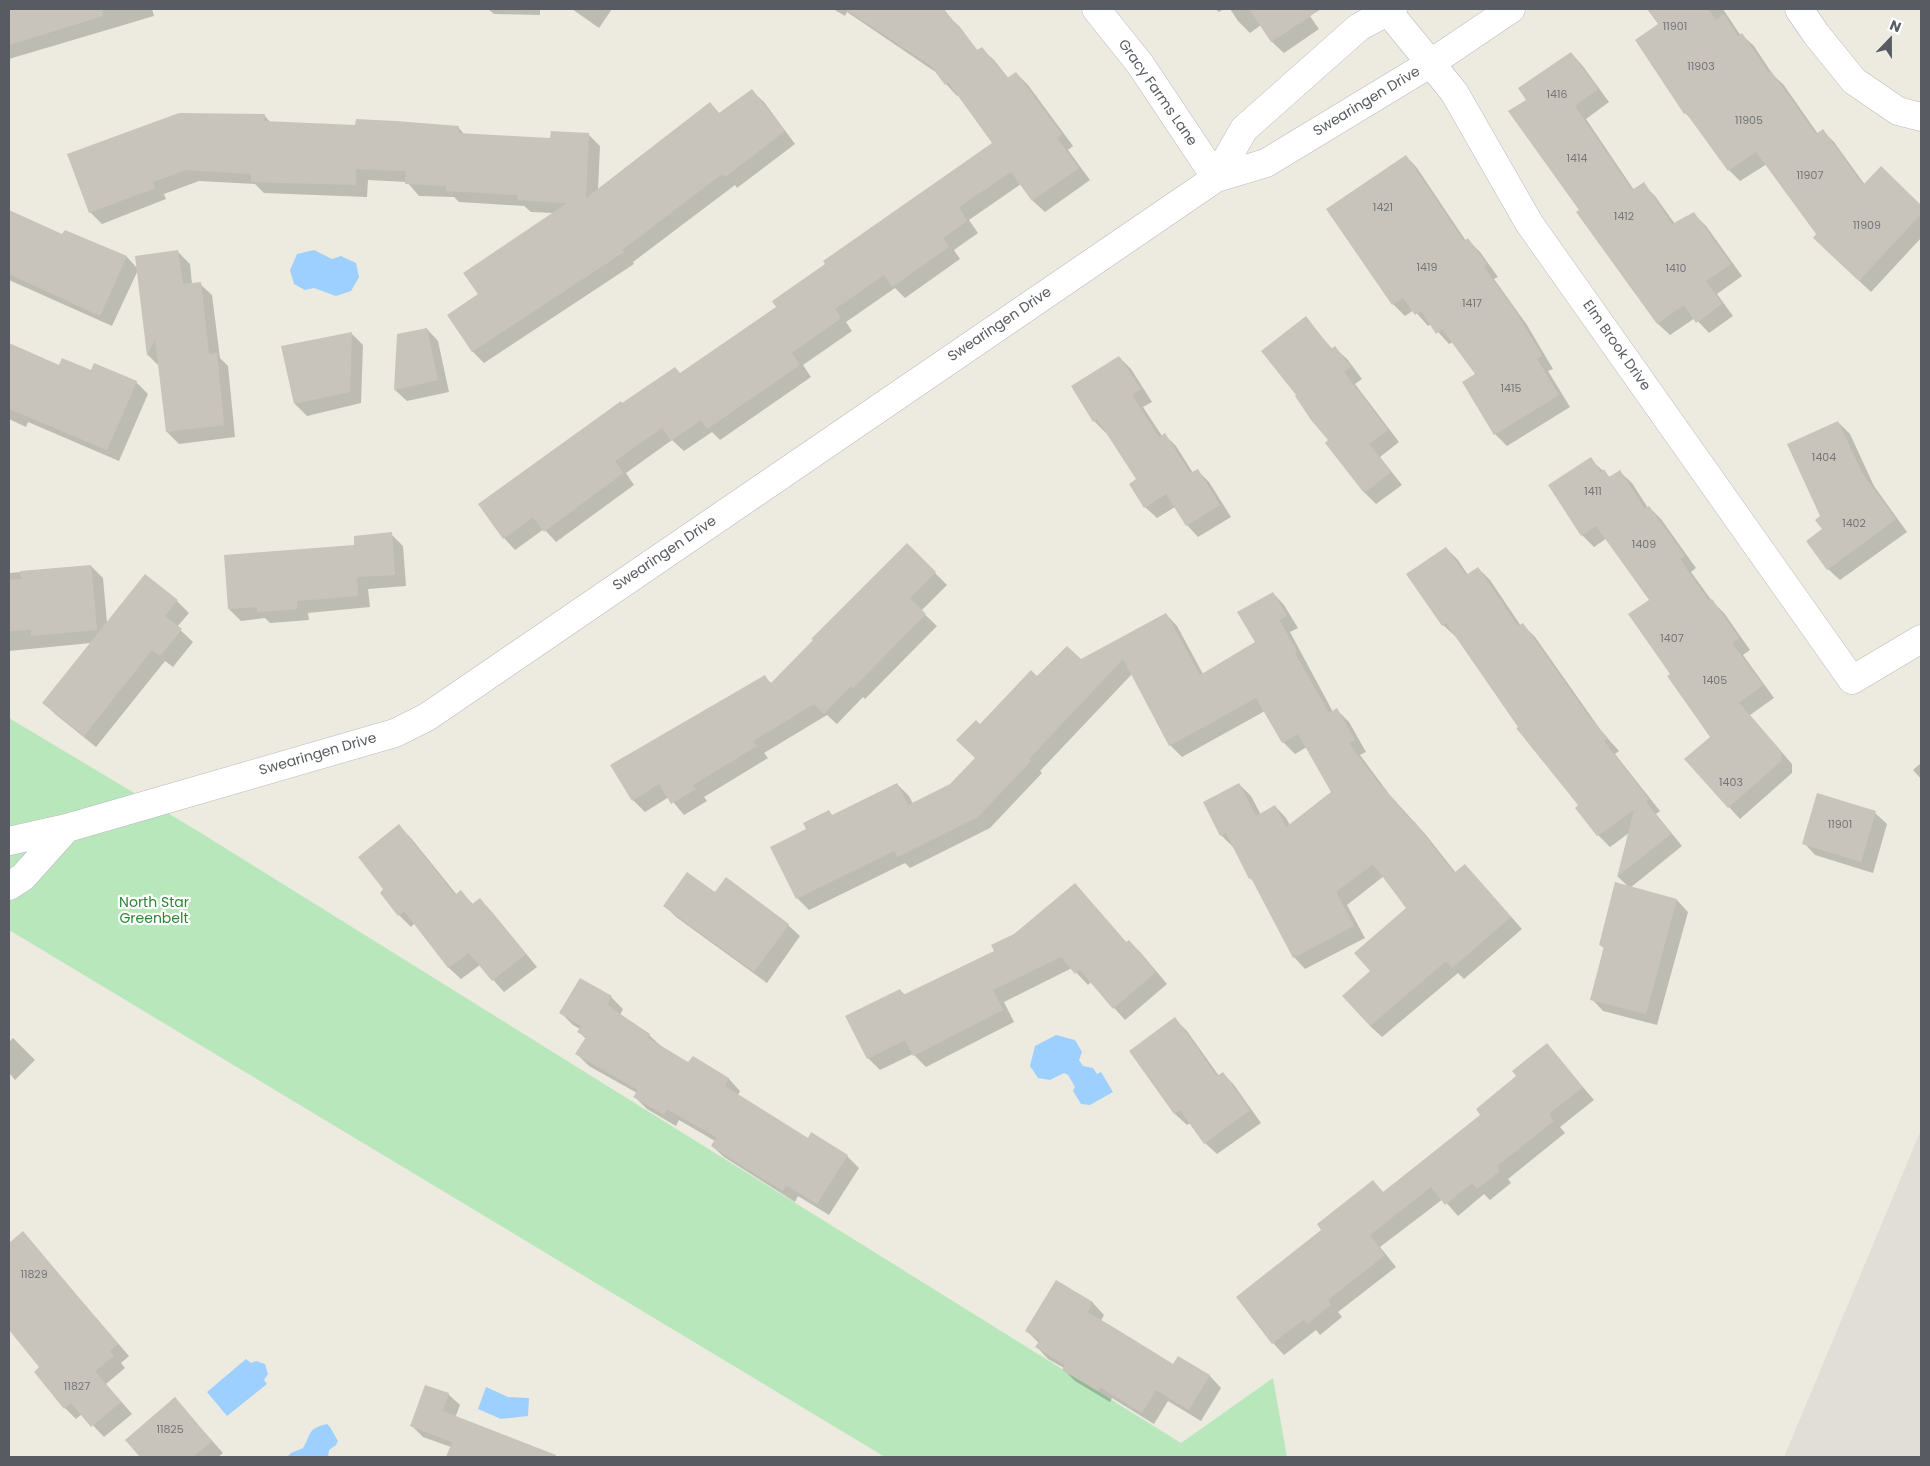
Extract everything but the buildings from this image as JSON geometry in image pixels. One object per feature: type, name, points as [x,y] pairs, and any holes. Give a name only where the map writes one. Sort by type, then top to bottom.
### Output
[{"type":"street","name":"Gracy Farms Lane","points":[[1096,9],[1140,64],[1216,178]]},
{"type":"street","name":"Swearingen Drive","points":[[9,841],[67,828],[395,733],[428,717],[1216,178],[1266,163],[1431,63],[1511,9]]},
{"type":"street","points":[[1800,9],[1816,34],[1854,80],[1898,110],[1921,117]]},
{"type":"street","name":"Swearingen Drive","points":[[1216,178],[1244,129],[1359,27],[1389,10]]},
{"type":"street","name":"Elm Brook Drive","points":[[1389,10],[1454,92],[1529,223],[1852,680],[1921,639]]},
{"type":"street","points":[[9,886],[23,877],[67,828]]},
{"type":"shaded area","points":[[1921,1130],[1921,1457],[1784,1457]]},
{"type":"green space","name":"North Star Greenbelt","points":[[9,718],[201,833],[1181,1443],[1273,1378],[1287,1457],[885,1457],[9,930]]},
{"type":"water","points":[[314,250],[332,259],[341,256],[356,263],[359,277],[351,291],[336,296],[314,288],[305,290],[294,284],[290,270],[297,254]]},
{"type":"water","points":[[1056,1035],[1075,1040],[1082,1052],[1079,1060],[1083,1066],[1093,1068],[1097,1074],[1101,1072],[1113,1092],[1090,1105],[1081,1104],[1073,1091],[1075,1087],[1068,1075],[1064,1073],[1050,1080],[1038,1078],[1030,1066],[1035,1046]]},
{"type":"water","points":[[246,1359],[251,1363],[256,1361],[265,1364],[268,1374],[264,1380],[267,1384],[227,1416],[207,1392]]},
{"type":"water","points":[[486,1387],[508,1397],[529,1398],[528,1416],[501,1419],[478,1409]]},
{"type":"water","points":[[327,1424],[338,1441],[329,1450],[328,1457],[287,1457],[291,1453],[303,1448],[313,1430]]}]
